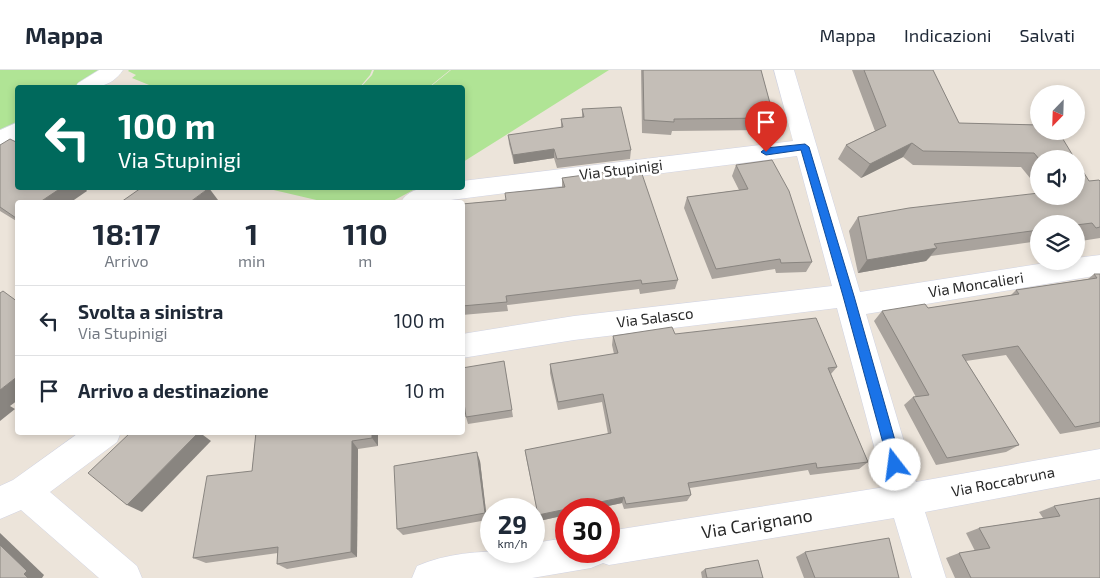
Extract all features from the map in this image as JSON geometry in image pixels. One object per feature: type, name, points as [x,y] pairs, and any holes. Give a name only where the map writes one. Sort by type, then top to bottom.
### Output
[{"type":"street","points":[[89,85],[113,70]]},
{"type":"street","points":[[784,70],[905,500],[929,578]]},
{"type":"street","points":[[0,140],[15,131]]},
{"type":"street","name":"Via Stupinigi","points":[[465,190],[805,147]]},
{"type":"street","name":"Via Stupinigi","points":[[418,200],[438,193],[462,190]]},
{"type":"street","name":"Via Moncalieri","points":[[850,301],[1100,265]]},
{"type":"street","name":"Via Salasco","points":[[465,346],[574,328],[827,297],[850,301]]},
{"type":"street","points":[[102,435],[12,497],[125,578]]},
{"type":"street","name":"Via Roccabruna","points":[[905,500],[1100,464]]},
{"type":"street","name":"Via Carignano","points":[[620,546],[905,500]]},
{"type":"street","points":[[429,578],[555,557]]},
{"type":"green space","points":[[0,70],[104,70],[79,85],[15,85],[15,124],[0,133]]},
{"type":"green space","points":[[372,70],[362,85],[149,85],[132,78],[136,75],[128,71]]},
{"type":"green space","points":[[374,70],[450,70],[431,85],[363,85]]},
{"type":"green space","points":[[451,70],[609,70],[465,161],[465,85],[432,85]]},
{"type":"green space","points":[[274,190],[413,190],[395,200],[316,200]]},
{"type":"building","points":[[643,70],[761,70],[774,118],[674,119],[674,122],[644,120]]},
{"type":"building","points":[[864,70],[933,70],[959,123],[1030,125],[1030,140],[1063,140],[1070,150],[1030,150],[1030,153],[923,151],[912,143],[870,164],[846,145],[886,126]]},
{"type":"building","points":[[621,107],[631,150],[557,159],[554,149],[513,155],[508,135],[563,127],[561,119],[584,117],[582,109]]},
{"type":"building","points":[[10,139],[15,142],[15,190],[58,190],[43,200],[15,200],[15,217],[0,207],[0,145]]},
{"type":"building","points":[[772,160],[789,191],[812,262],[781,263],[780,259],[716,269],[687,197],[748,189],[736,165]]},
{"type":"building","points":[[636,168],[638,175],[642,174],[678,280],[642,284],[641,280],[506,296],[507,302],[465,306],[465,204],[506,200],[505,193],[565,187],[562,178]]},
{"type":"building","points":[[1085,175],[1089,181],[1100,181],[1100,227],[1096,228],[1092,223],[1085,224],[1085,215],[1030,215],[1030,231],[934,244],[937,248],[867,260],[858,217],[909,208],[1030,194],[1030,205],[1085,205]]},
{"type":"building","points":[[138,190],[206,190],[193,200],[124,200]]},
{"type":"building","points":[[1094,274],[1100,274],[1100,422],[1075,427],[1018,346],[962,355],[1019,445],[947,458],[913,397],[929,395],[882,311],[925,304],[928,308],[1019,294],[1016,290],[1097,278]]},
{"type":"building","points":[[3,291],[15,300],[15,378],[0,390],[0,293]]},
{"type":"building","points":[[816,318],[837,367],[828,368],[868,462],[817,468],[816,463],[688,483],[691,495],[626,504],[624,497],[555,498],[555,511],[545,514],[545,498],[535,498],[525,450],[611,433],[603,394],[558,402],[550,364],[618,353],[613,336],[672,327],[675,334]]},
{"type":"building","points":[[504,361],[512,410],[466,417],[465,368]]},
{"type":"building","points":[[128,435],[196,435],[127,505],[88,473]]},
{"type":"building","points":[[256,435],[372,435],[372,438],[352,441],[351,552],[277,564],[278,547],[193,558],[207,476],[252,471]]},
{"type":"building","points":[[477,452],[483,498],[480,498],[480,514],[397,529],[394,466]]},
{"type":"building","points":[[1100,498],[1100,578],[971,578],[959,553],[990,548],[979,528],[1060,516],[1054,506]]},
{"type":"building","points":[[889,538],[899,578],[815,578],[805,552]]},
{"type":"building","points":[[0,545],[27,571],[24,574],[28,578],[0,578]]},
{"type":"building","points":[[758,560],[763,578],[707,578],[705,569]]},
{"type":"route","points":[[766,152],[805,147],[849,296],[895,465]]}]
